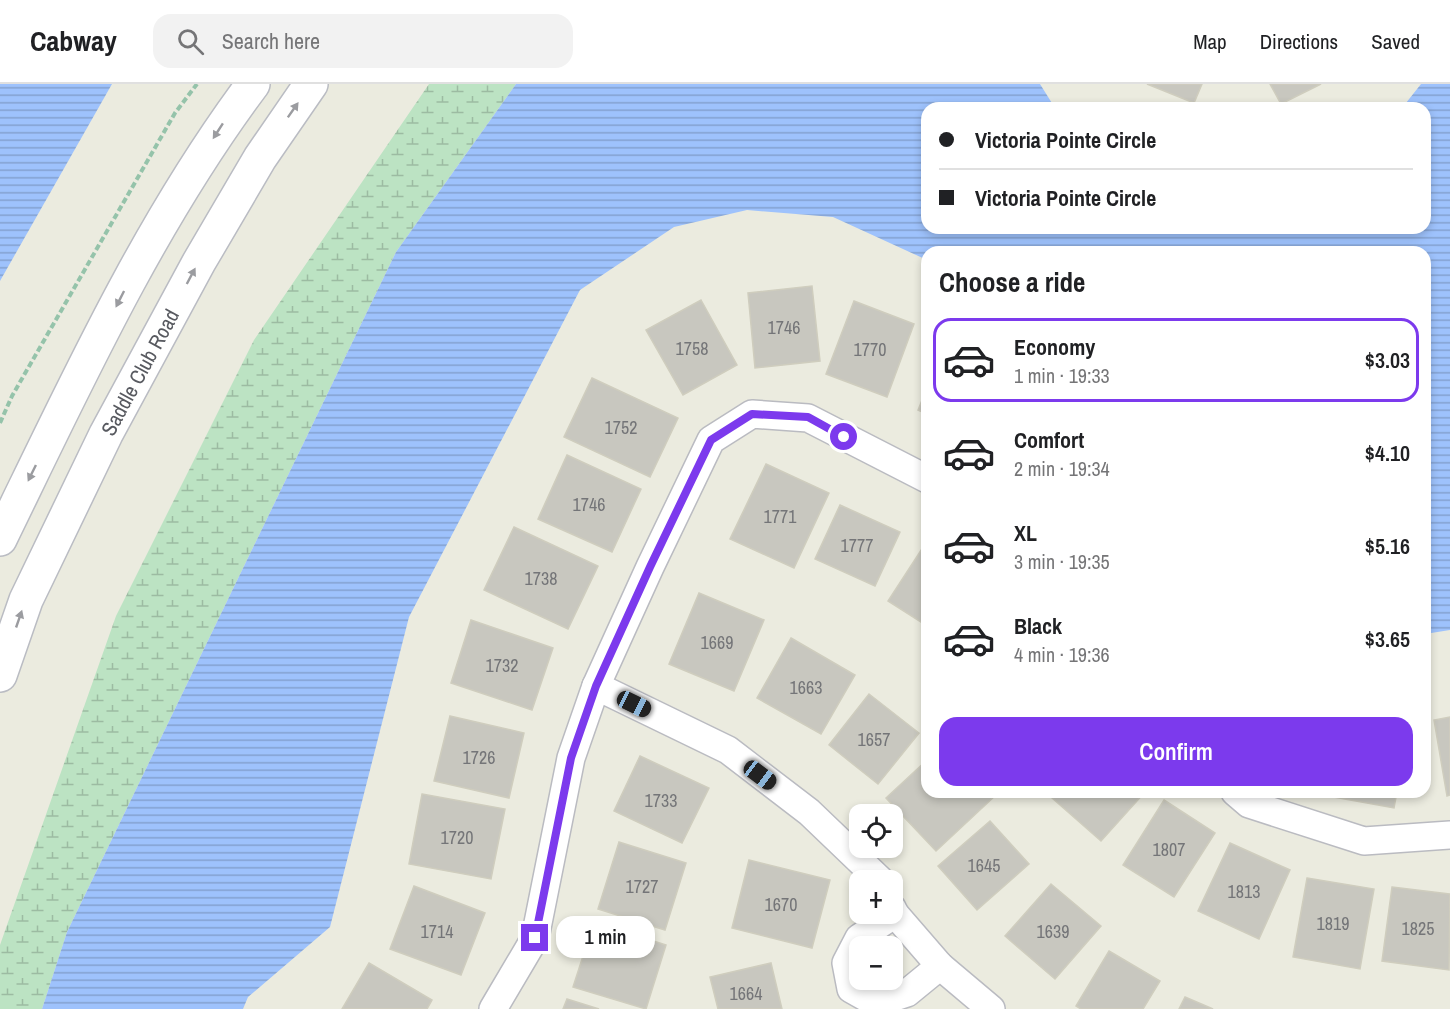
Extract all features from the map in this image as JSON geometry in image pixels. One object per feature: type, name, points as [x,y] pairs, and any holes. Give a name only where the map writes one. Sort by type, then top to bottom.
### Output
[{"type":"street","points":[[0,539],[66,403],[137,266],[220,127],[253,84]]},
{"type":"street","name":"Saddle Club Road","points":[[0,675],[26,600],[106,434],[204,253],[260,158],[311,84]]},
{"type":"street","points":[[493,1009],[535,938],[571,758],[596,686],[711,440],[752,414],[808,417],[921,476]]},
{"type":"street","points":[[596,686],[728,750],[809,812],[870,870]]},
{"type":"street","points":[[1242,798],[1249,804],[1364,841],[1450,835]]},
{"type":"street","points":[[903,922],[940,966],[990,1009]]},
{"type":"street","points":[[878,924],[860,938],[846,963],[851,989],[876,1003],[906,993],[940,966]]},
{"type":"path","points":[[0,423],[12,396],[175,113],[197,84]]},
{"type":"green space","points":[[429,84],[516,84],[396,252],[67,932],[42,1009],[0,1009],[0,945],[116,616],[254,340]]},
{"type":"water","points":[[0,84],[112,84],[0,281]]},
{"type":"water","points":[[516,84],[1040,84],[1051,102],[921,102],[921,234],[1431,234],[1431,102],[1407,102],[1421,84],[1450,84],[1450,630],[1431,633],[1431,246],[921,246],[921,257],[833,217],[747,210],[674,227],[580,290],[409,617],[330,927],[248,997],[243,1009],[42,1009],[67,932],[396,252]]},
{"type":"building","points":[[1147,84],[1202,84],[1194,102]]},
{"type":"building","points":[[1270,84],[1321,84],[1285,102],[1280,102]]},
{"type":"building","points":[[812,286],[820,361],[755,368],[748,293]]},
{"type":"building","points":[[701,300],[737,365],[683,395],[646,330]]},
{"type":"building","points":[[854,301],[914,324],[887,397],[826,374]]},
{"type":"building","points":[[592,378],[678,418],[650,477],[564,437]]},
{"type":"building","points":[[567,455],[641,489],[612,552],[538,519]]},
{"type":"building","points":[[766,464],[829,493],[794,568],[730,539]]},
{"type":"building","points":[[840,505],[900,532],[875,586],[815,559]]},
{"type":"building","points":[[514,527],[598,566],[568,629],[484,590]]},
{"type":"building","points":[[921,550],[921,622],[888,601]]},
{"type":"building","points":[[699,593],[764,620],[734,691],[669,664]]},
{"type":"building","points":[[471,620],[553,648],[532,710],[451,683]]},
{"type":"building","points":[[791,638],[855,675],[821,734],[757,698]]},
{"type":"building","points":[[869,694],[919,733],[878,784],[829,745]]},
{"type":"building","points":[[450,716],[524,733],[509,798],[434,781]]},
{"type":"building","points":[[1450,717],[1450,795],[1447,796],[1434,720]]},
{"type":"building","points":[[640,756],[709,788],[682,843],[614,811]]},
{"type":"building","points":[[921,766],[921,798],[993,798],[936,851],[903,816],[903,804],[892,804],[886,798]]},
{"type":"building","points":[[422,794],[505,809],[491,879],[409,864]]},
{"type":"building","points":[[1052,798],[1140,798],[1101,841]]},
{"type":"building","points":[[1339,798],[1396,798],[1394,808]]},
{"type":"building","points":[[1164,800],[1215,833],[1174,897],[1123,865]]},
{"type":"building","points":[[990,821],[1029,864],[977,910],[938,866]]},
{"type":"building","points":[[619,842],[686,863],[665,930],[598,909]]},
{"type":"building","points":[[1230,843],[1290,870],[1259,939],[1198,911]]},
{"type":"building","points":[[749,860],[830,880],[812,948],[732,928]]},
{"type":"building","points":[[1307,878],[1374,889],[1360,969],[1293,957]]},
{"type":"building","points":[[1051,884],[1101,926],[1055,979],[1005,936]]},
{"type":"building","points":[[414,886],[485,913],[461,975],[390,949]]},
{"type":"building","points":[[1392,887],[1450,894],[1449,970],[1382,961]]},
{"type":"building","points":[[594,922],[666,945],[646,1009],[573,987]]},
{"type":"building","points":[[1109,951],[1160,981],[1143,1009],[1081,1009],[1076,1006]]},
{"type":"building","points":[[369,963],[432,1000],[427,1009],[342,1009]]},
{"type":"building","points":[[771,963],[782,1009],[718,1009],[710,977]]},
{"type":"building","points":[[1185,997],[1213,1009],[1179,1009]]},
{"type":"building","points":[[567,999],[599,1009],[563,1009]]},
{"type":"route","points":[[535,938],[571,758],[596,686],[711,440],[752,414],[808,417],[844,437]]}]
